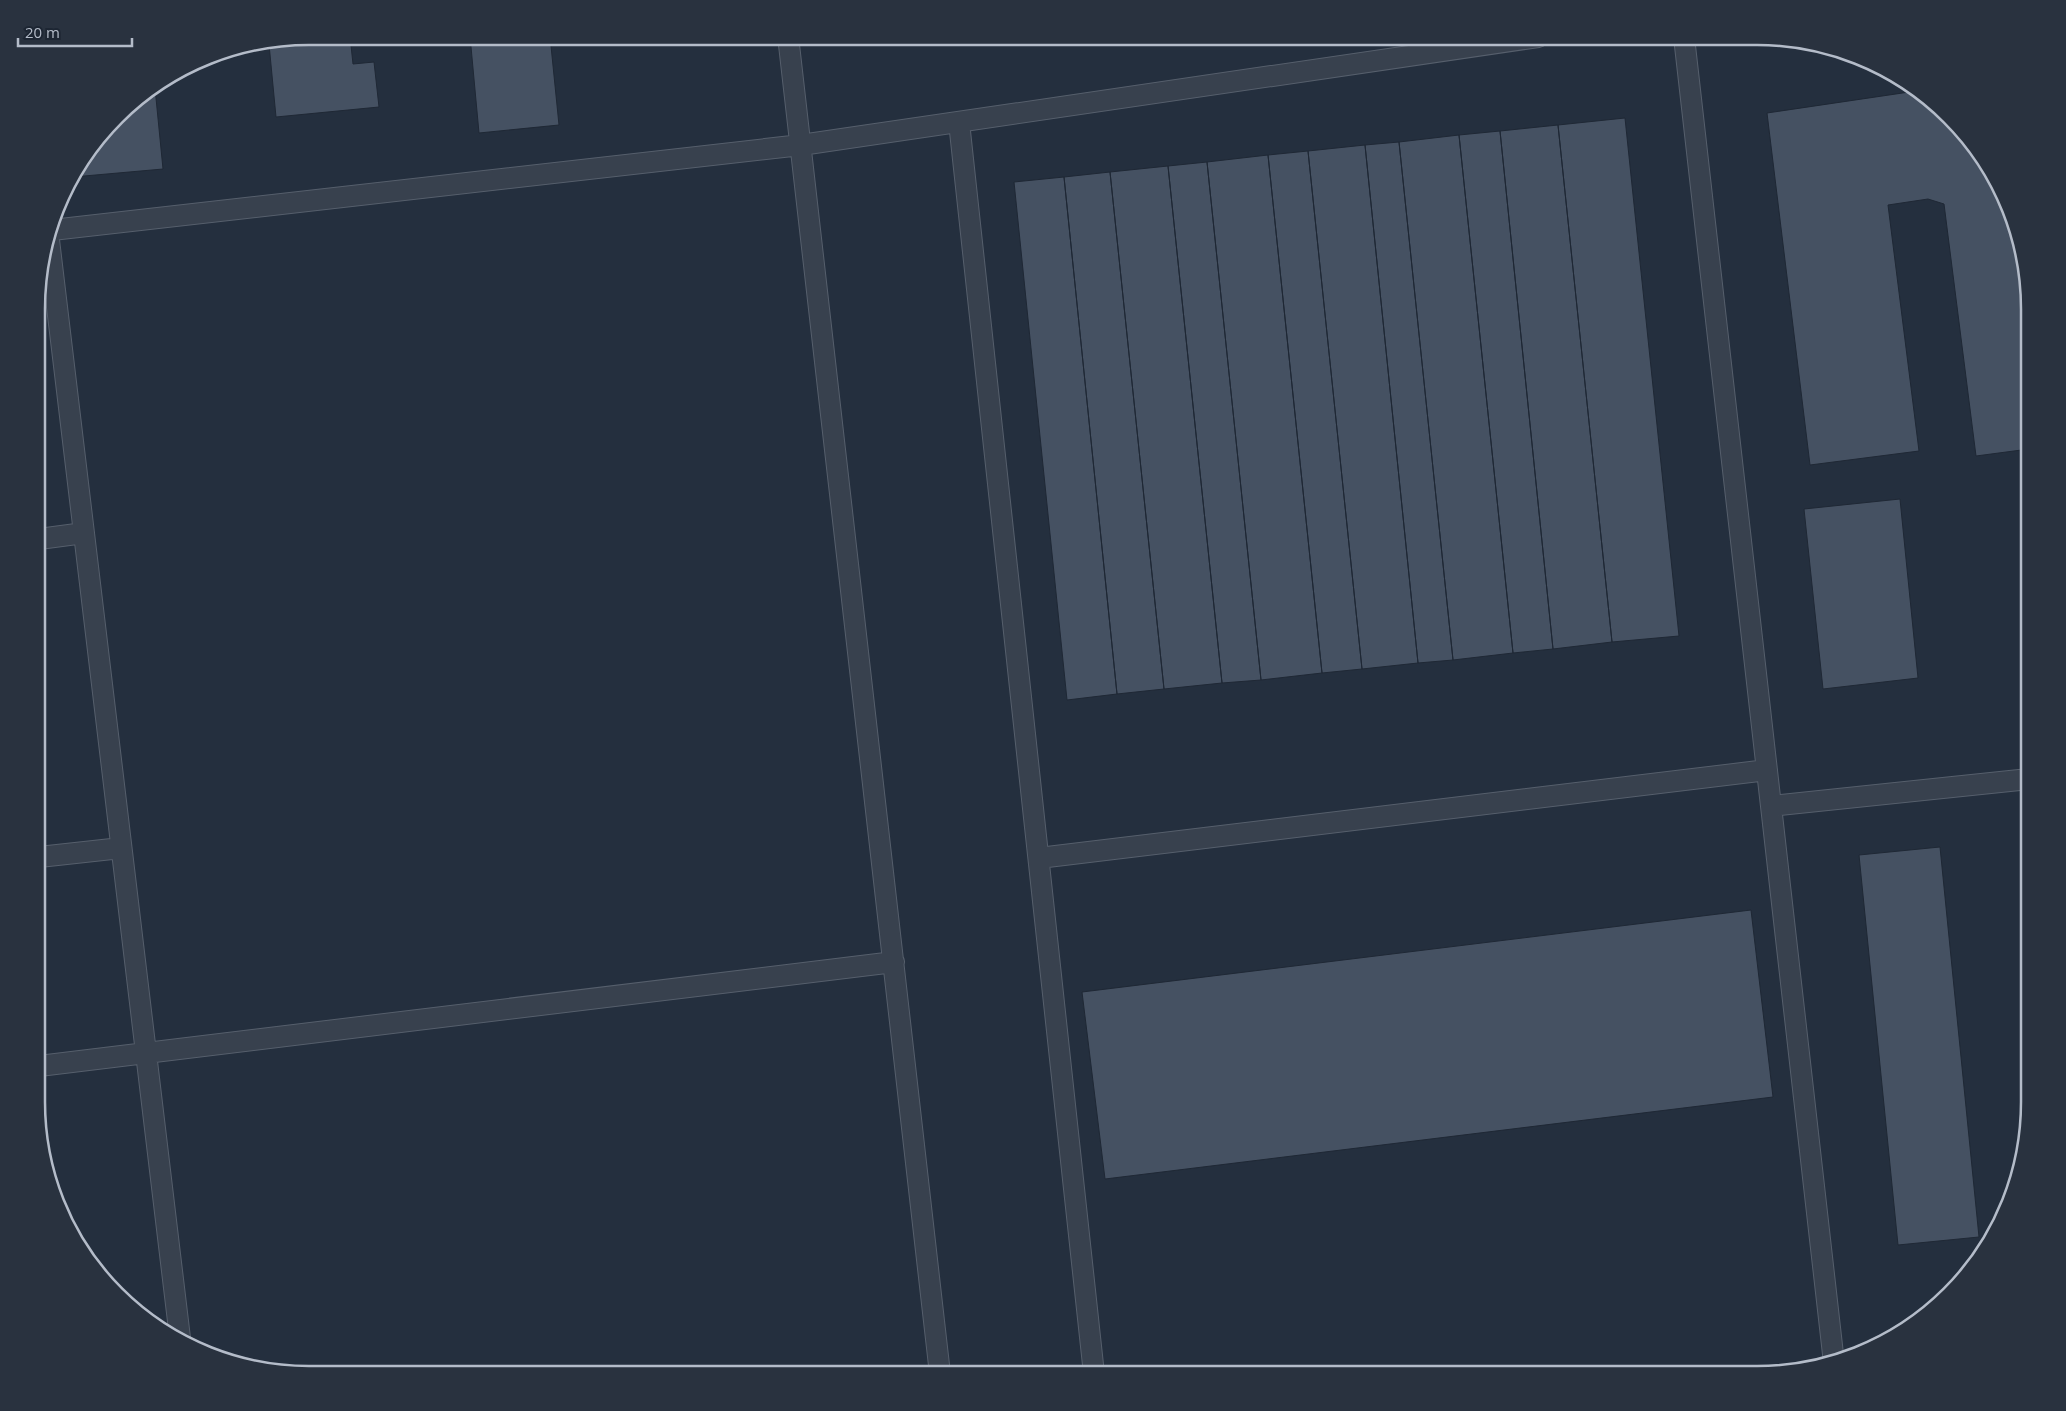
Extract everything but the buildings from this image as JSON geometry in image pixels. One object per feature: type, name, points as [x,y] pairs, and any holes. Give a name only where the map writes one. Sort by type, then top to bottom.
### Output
[{"type":"lane","points":[[789,45],[939,1366]]},
{"type":"lane","points":[[57,229],[801,146],[1484,45]]},
{"type":"lane","points":[[1685,45],[1833,1355]]},
{"type":"lane","points":[[959,122],[1093,1366]]},
{"type":"lane","points":[[51,255],[179,1332]]},
{"type":"lane","points":[[45,538],[84,533]]},
{"type":"lane","points":[[1039,858],[1767,770]]},
{"type":"lane","points":[[1771,806],[2021,780]]},
{"type":"lane","points":[[45,856],[122,848]]},
{"type":"lane","points":[[45,1065],[894,962]]}]
